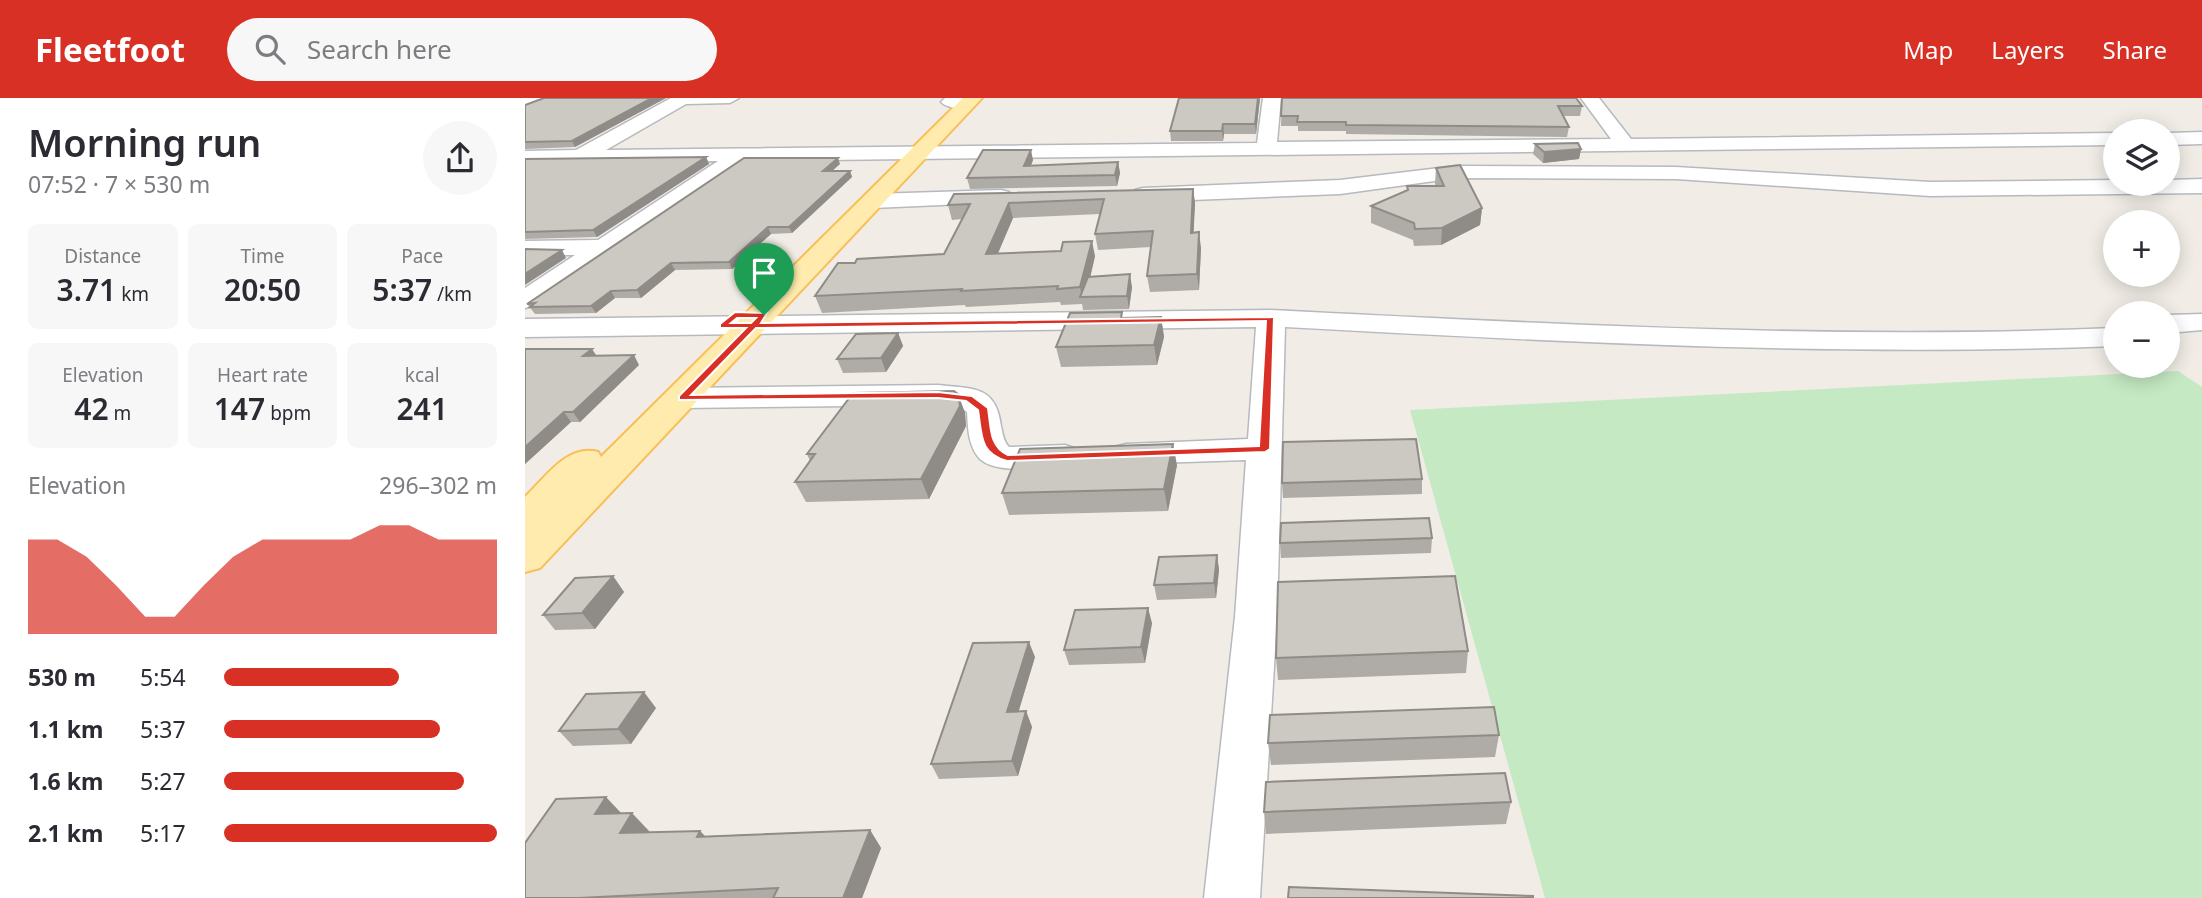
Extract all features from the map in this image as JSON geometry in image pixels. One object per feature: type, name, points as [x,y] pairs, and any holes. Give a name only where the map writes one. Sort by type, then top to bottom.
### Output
[{"type":"main road","points":[[525,558],[682,398],[744,320],[961,100]]},
{"type":"main road","points":[[525,519],[873,201],[908,154]]},
{"type":"street","points":[[525,105],[540,98]]},
{"type":"street","points":[[578,157],[683,98],[730,98]]},
{"type":"street","points":[[1266,150],[1272,98]]},
{"type":"street","points":[[1590,98],[1624,143]]},
{"type":"street","points":[[2180,139],[2202,138]]},
{"type":"street","points":[[525,157],[2103,139]]},
{"type":"street","points":[[525,300],[739,156]]},
{"type":"street","points":[[1115,195],[1340,187],[1449,172],[1676,173],[1930,189],[2202,186]]},
{"type":"street","points":[[873,201],[1023,196]]},
{"type":"street","points":[[525,248],[601,247]]},
{"type":"street","points":[[525,328],[1282,307],[1670,325],[1820,329],[1964,330],[2103,325]]},
{"type":"street","points":[[525,316],[744,320],[1271,318],[1639,337],[1761,340],[1992,342],[2103,338]]},
{"type":"street","points":[[1232,898],[1257,617],[1271,318]]},
{"type":"street","points":[[2180,323],[2202,322]]},
{"type":"street","points":[[2180,334],[2202,333]]},
{"type":"street","points":[[682,398],[938,395],[968,398],[983,408],[988,442],[994,453],[1007,458],[1265,449]]},
{"type":"green space","points":[[2180,372],[2202,387],[2202,898],[1545,898],[1410,410],[2103,375],[2103,378],[2180,378]]},
{"type":"building","points":[[544,98],[652,98],[572,141],[525,142],[525,105]]},
{"type":"building","points":[[1179,98],[1258,98],[1255,124],[1223,124],[1222,131],[1170,131]]},
{"type":"building","points":[[1282,98],[1576,98],[1582,106],[1558,106],[1569,127],[1346,125],[1346,122],[1297,122],[1298,116],[1281,116]]},
{"type":"building","points":[[1578,143],[1581,149],[1544,152],[1535,144]]},
{"type":"building","points":[[983,150],[1031,150],[1024,166],[1118,162],[1115,175],[967,178]]},
{"type":"building","points":[[706,157],[593,230],[525,232],[525,159]]},
{"type":"building","points":[[744,158],[838,158],[823,171],[850,171],[789,227],[768,227],[729,262],[671,263],[637,290],[611,291],[591,306],[530,307],[535,303],[527,304]]},
{"type":"building","points":[[1460,165],[1482,208],[1442,228],[1415,229],[1414,223],[1371,206],[1408,190],[1407,186],[1444,186],[1436,168]]},
{"type":"building","points":[[1193,189],[1191,233],[1199,232],[1197,274],[1147,276],[1153,231],[1095,234],[1104,199],[1009,203],[986,254],[1061,251],[1063,242],[1092,241],[1080,287],[815,296],[838,263],[855,263],[857,259],[944,254],[970,204],[948,205],[954,194]]},
{"type":"building","points":[[525,249],[562,250],[525,274]]},
{"type":"building","points":[[1130,274],[1127,296],[1080,297],[1088,277]]},
{"type":"building","points":[[1122,312],[1121,318],[1161,317],[1154,345],[1056,347],[1070,313]]},
{"type":"building","points":[[898,333],[881,358],[837,359],[856,334]]},
{"type":"building","points":[[525,349],[592,349],[583,356],[634,355],[573,412],[564,412],[525,447]]},
{"type":"building","points":[[954,391],[958,394],[960,406],[921,479],[795,482],[815,454],[807,454],[853,393]]},
{"type":"building","points":[[1416,439],[1422,479],[1282,483],[1283,442]]},
{"type":"building","points":[[1173,444],[1164,489],[1002,493],[1020,449]]},
{"type":"building","points":[[1429,518],[1432,538],[1280,543],[1281,523]]},
{"type":"building","points":[[1217,555],[1214,583],[1154,585],[1159,557]]},
{"type":"building","points":[[613,576],[582,613],[543,615],[575,578]]},
{"type":"building","points":[[1455,576],[1468,651],[1276,658],[1278,582]]},
{"type":"building","points":[[1148,608],[1141,647],[1064,650],[1075,610]]},
{"type":"building","points":[[1029,642],[1007,712],[1026,711],[1012,761],[931,764],[973,643]]},
{"type":"building","points":[[644,692],[618,729],[559,731],[586,694]]},
{"type":"building","points":[[1494,707],[1499,735],[1268,743],[1270,715]]},
{"type":"building","points":[[1505,773],[1511,802],[1264,812],[1266,782]]},
{"type":"building","points":[[606,797],[595,814],[632,813],[620,833],[700,831],[697,837],[870,830],[843,898],[773,898],[778,888],[579,898],[525,898],[525,843],[556,799]]},
{"type":"building","points":[[1289,887],[1533,896],[1533,898],[1288,898]]},
{"type":"route","points":[[764,315],[735,315],[723,326],[754,326],[682,398],[938,395],[968,398],[983,408],[988,442],[994,453],[1007,458],[1265,449],[1271,318],[754,326],[764,315]]}]
